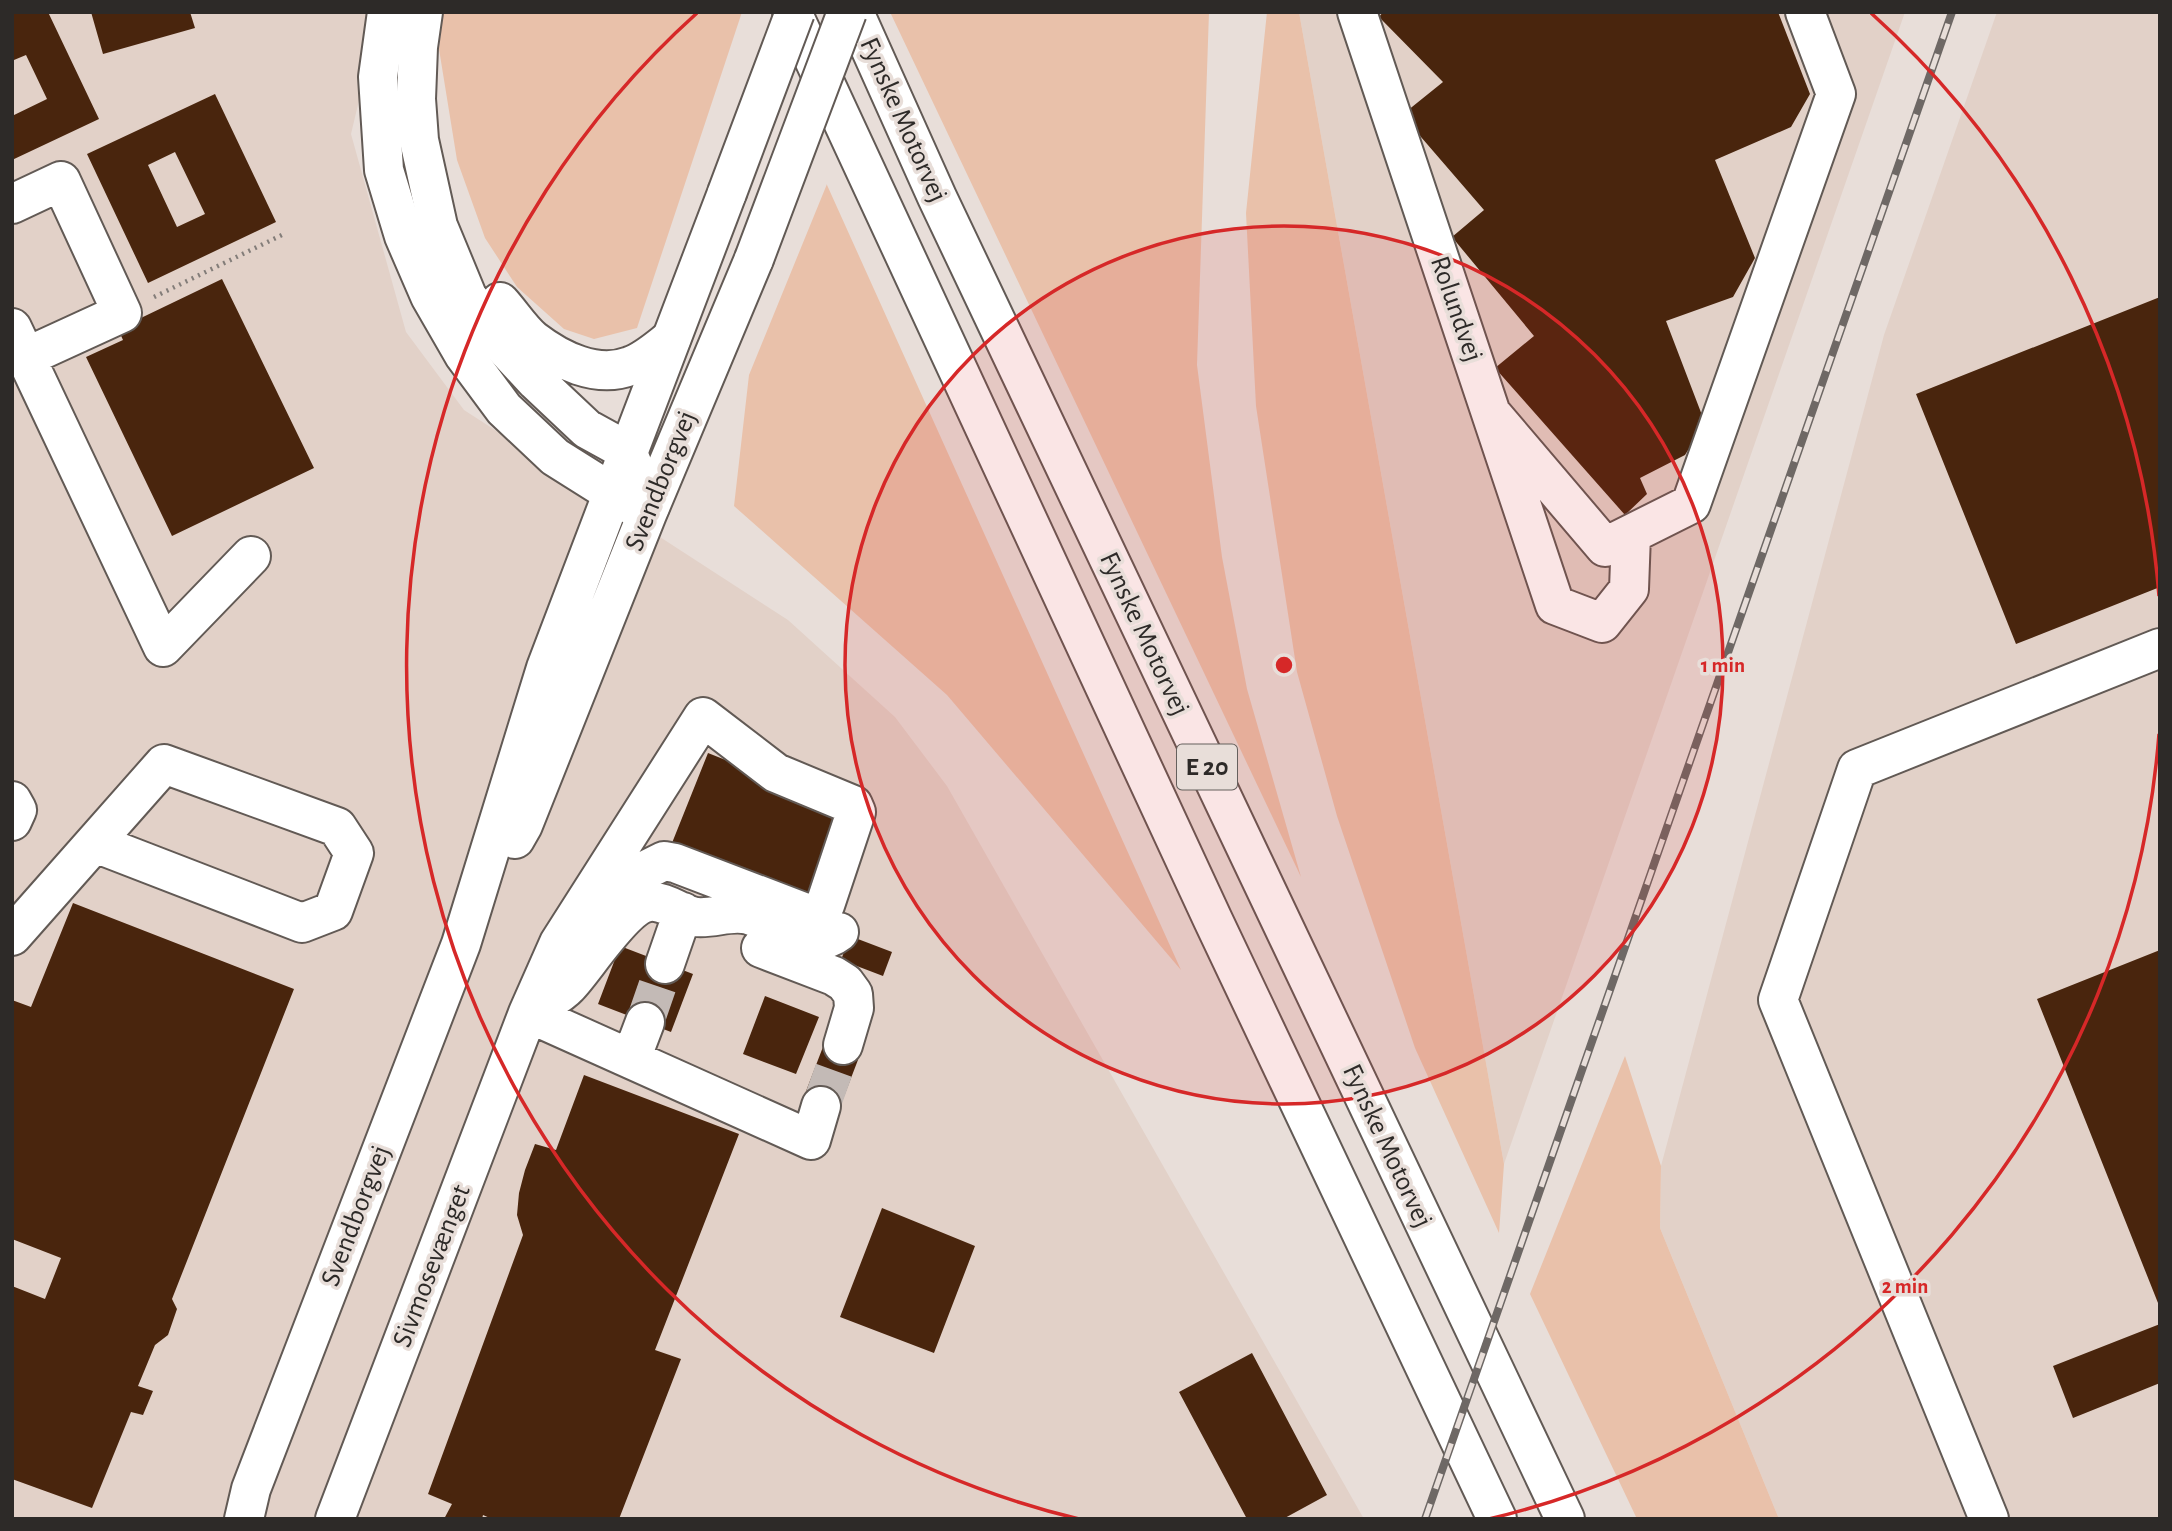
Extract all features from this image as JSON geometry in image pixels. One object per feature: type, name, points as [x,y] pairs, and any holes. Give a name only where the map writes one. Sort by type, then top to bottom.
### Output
[{"type":"main road","points":[[387,12],[378,77],[384,170],[404,236],[430,296],[464,355],[504,409],[555,457],[611,493],[648,510]]},
{"type":"main road","points":[[423,12],[418,47],[416,99],[419,140],[438,226],[467,296],[497,339],[536,381],[587,429],[627,451],[648,510]]},
{"type":"main road","name":"Svendborgvej","points":[[243,1509],[461,944],[546,668],[793,12]]},
{"type":"main road","name":"Fynske Motorvej","points":[[793,12],[1213,920],[1497,1519]]},
{"type":"main road","name":"Svendborgvej","points":[[461,944],[523,825],[648,510],[754,259],[847,12]]},
{"type":"main road","name":"Fynske Motorvej","points":[[854,12],[949,222],[1565,1519]]},
{"type":"main road","name":"Rolundvej","points":[[1357,12],[1555,605],[1602,624],[1629,589],[1631,535]]},
{"type":"main road","points":[[1491,413],[1605,547],[1691,504],[1836,94],[1805,12]]},
{"type":"main road","points":[[419,140],[457,226],[491,292],[532,339],[571,363],[591,369],[614,370],[629,367],[645,359],[671,339]]},
{"type":"main road","points":[[12,204],[61,181],[122,313],[19,343],[163,647],[251,556]]},
{"type":"main road","points":[[1990,1519],[1778,1000],[1857,769],[2160,648]]},
{"type":"main road","points":[[703,716],[776,773],[853,805],[856,812],[821,910],[806,914],[675,863],[654,865],[638,874],[610,904],[528,1013],[559,943],[703,716]]},
{"type":"main road","points":[[12,936],[164,764],[337,827],[354,853],[333,911],[302,923],[95,843]]},
{"type":"main road","points":[[12,801],[17,810],[12,821]]},
{"type":"main road","points":[[528,1013],[567,987],[637,906],[654,901],[740,940],[834,976],[845,984],[853,994],[854,1008],[843,1045]]},
{"type":"main road","points":[[689,915],[750,915],[804,939],[831,939],[839,932]]},
{"type":"main road","points":[[666,964],[689,915]]},
{"type":"main road","points":[[528,1013],[631,1059],[816,1123]]},
{"type":"main road","name":"Sivmosevænget","points":[[335,1519],[528,1013]]},
{"type":"main road","points":[[631,1059],[645,1022]]},
{"type":"path","points":[[122,313],[286,233]]},
{"type":"shaded area","points":[[12,12],[380,12],[351,134],[406,332],[464,410],[788,620],[895,717],[947,786],[1364,1519],[12,1519]]},
{"type":"shaded area","points":[[443,12],[742,12],[637,328],[594,339],[564,329],[517,287],[485,238],[457,160],[439,49]]},
{"type":"shaded area","points":[[890,12],[1209,12],[1197,365],[1222,557],[1247,689],[1301,877]]},
{"type":"shaded area","points":[[1267,12],[1299,12],[1504,1164],[1499,1233],[1415,1048],[1337,816],[1297,672],[1256,406],[1246,213]]},
{"type":"shaded area","points":[[1299,12],[1905,12],[1504,1164]]},
{"type":"shaded area","points":[[1997,12],[2160,12],[2160,1519],[1779,1519],[1660,1228],[1661,1166],[1884,335]]},
{"type":"shaded area","points":[[827,184],[1181,970],[947,695],[734,506],[749,375]]},
{"type":"shaded area","points":[[1625,1056],[1661,1166],[1660,1228],[1779,1519],[1637,1519],[1530,1294]]},
{"type":"building","points":[[12,12],[48,12],[99,119],[12,160],[12,116],[47,99],[26,55],[14,60],[12,57]]},
{"type":"building","points":[[91,12],[190,12],[195,28],[103,54]]},
{"type":"building","points":[[1383,12],[1778,12],[1810,94],[1791,127],[1715,160],[1755,258],[1733,297],[1666,321],[1705,423],[1685,455],[1640,478],[1647,494],[1625,515],[1495,368],[1534,336],[1452,237],[1484,210],[1402,115],[1443,82],[1379,17]]},
{"type":"building","points":[[215,94],[276,222],[148,283],[87,154]],"holes":[[[175,152],[205,214],[177,227],[148,165]]]},
{"type":"building","points":[[222,279],[314,468],[172,536],[86,357],[123,340],[118,329]]},
{"type":"building","points":[[2160,297],[2160,587],[2016,644],[1916,394]]},
{"type":"building","points":[[708,753],[844,807],[807,902],[670,848]]},
{"type":"building","points":[[73,903],[294,989],[172,1299],[177,1309],[168,1335],[155,1345],[138,1386],[153,1391],[143,1415],[131,1412],[92,1508],[12,1479],[12,1286],[45,1299],[61,1258],[12,1239],[12,1000],[31,1007]]},
{"type":"building","points":[[850,936],[892,952],[883,976],[841,960]]},
{"type":"building","points":[[620,946],[693,974],[671,1032],[598,1004]]},
{"type":"building","points":[[2160,950],[2160,1308],[2037,999]]},
{"type":"building","points":[[765,996],[819,1017],[796,1074],[743,1054]]},
{"type":"building","points":[[826,1039],[861,1052],[838,1112],[803,1099]]},
{"type":"building","points":[[584,1075],[739,1134],[655,1350],[681,1359],[619,1519],[492,1519],[483,1515],[482,1519],[444,1519],[452,1504],[428,1494],[523,1235],[517,1215],[525,1170],[535,1144],[556,1150]]},
{"type":"building","points":[[882,1208],[975,1246],[934,1353],[840,1317]]},
{"type":"building","points":[[2160,1324],[2160,1383],[2073,1418],[2053,1366]]},
{"type":"building","points":[[1252,1353],[1327,1495],[1283,1519],[1247,1519],[1179,1392]]},
{"type":"tunnel","points":[[645,1022],[665,964]]},
{"type":"tunnel","points":[[821,1106],[843,1045]]},
{"type":"railway","points":[[1425,1519],[1952,12]]}]
